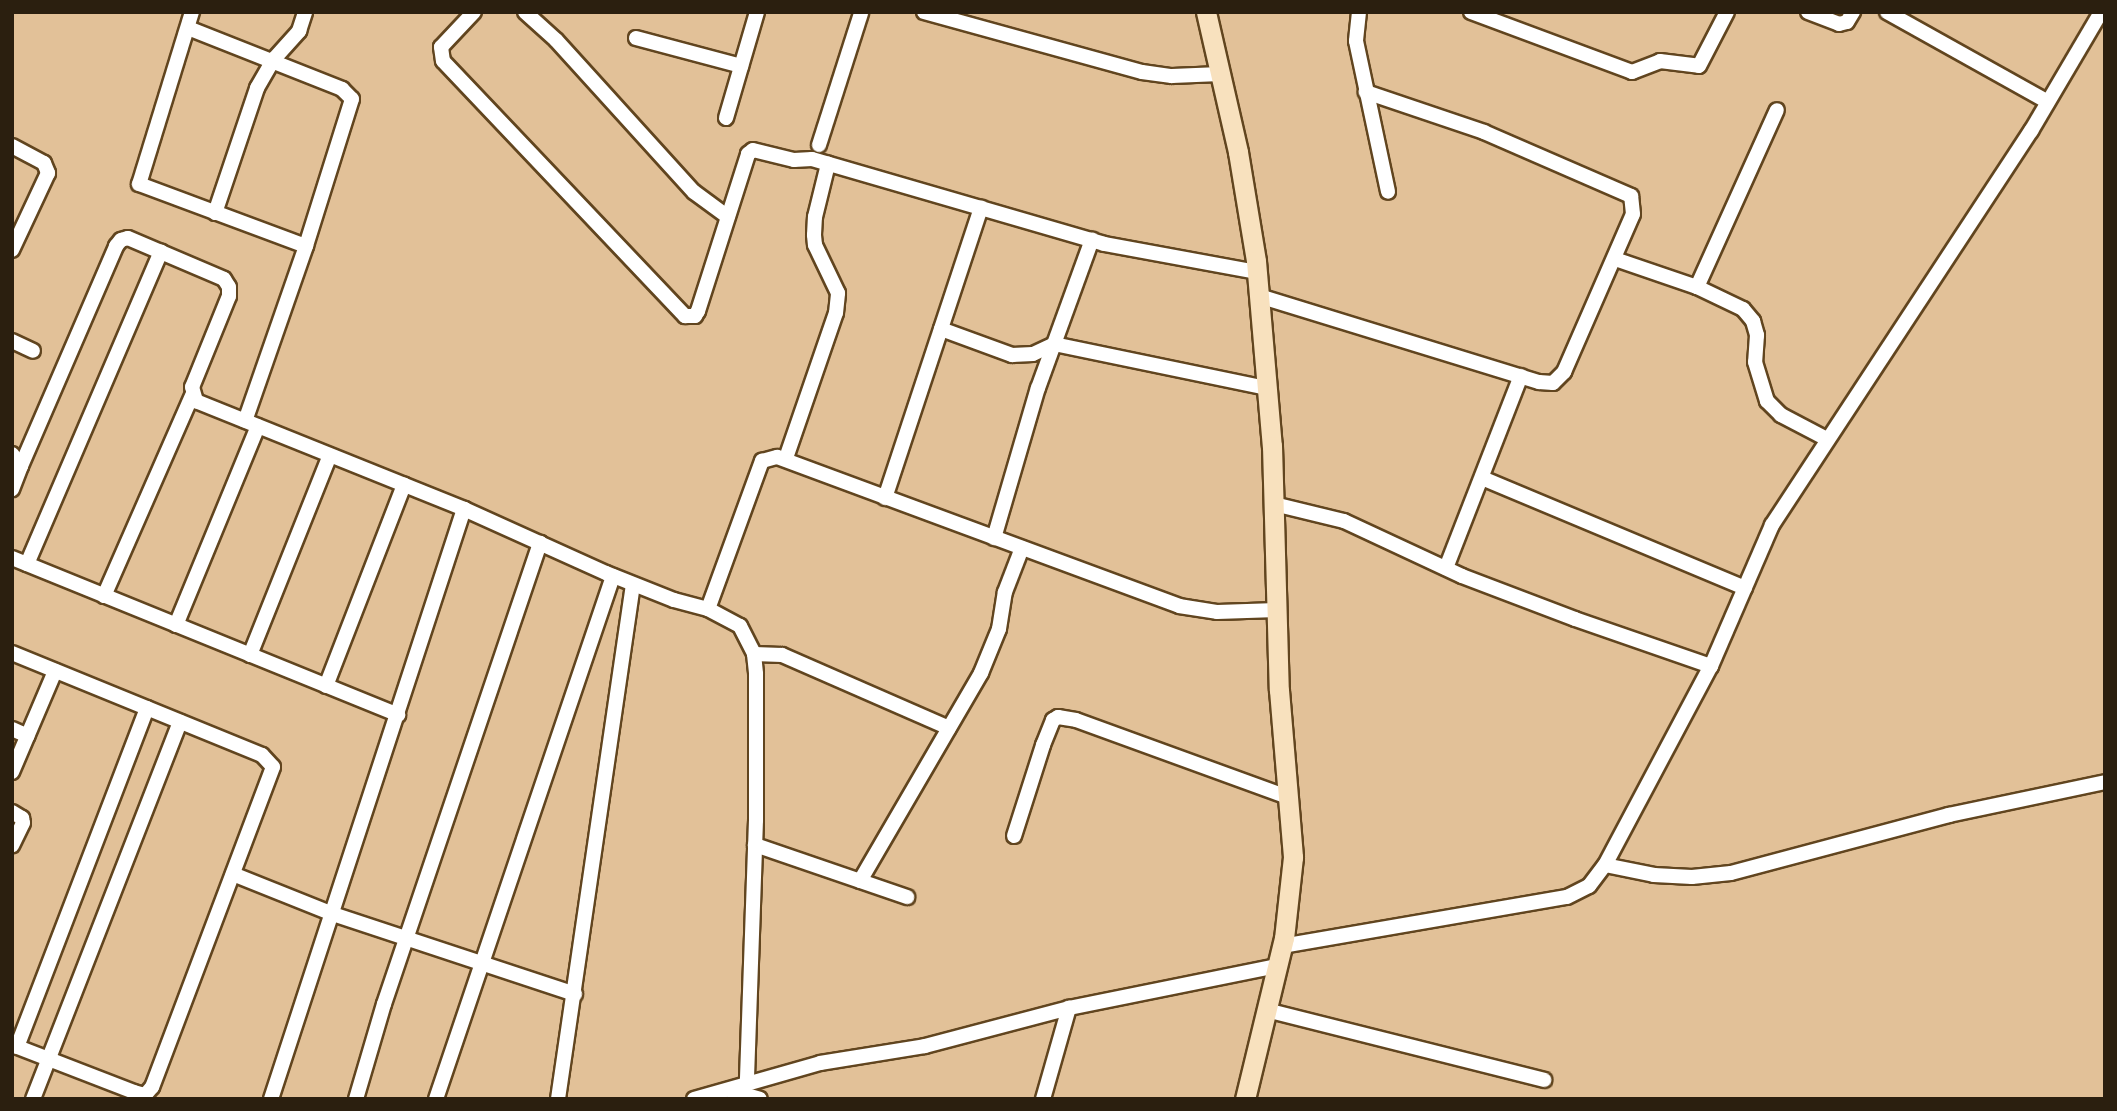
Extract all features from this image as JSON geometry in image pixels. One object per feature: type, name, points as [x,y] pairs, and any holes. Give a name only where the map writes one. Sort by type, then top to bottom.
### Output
[{"type":"street","points":[[192,12],[139,184],[306,246]]},
{"type":"street","points":[[215,213],[257,88],[274,60],[299,31],[305,12]]},
{"type":"street","points":[[474,12],[441,47],[443,61],[685,316],[691,318],[698,311],[750,151],[757,150],[794,160],[812,159],[1093,240],[1257,272]]},
{"type":"street","points":[[525,12],[556,40],[694,192],[728,217]]},
{"type":"street","points":[[726,118],[757,12]]},
{"type":"street","points":[[819,145],[863,12]]},
{"type":"street","points":[[924,12],[1142,72],[1172,76],[1220,74]]},
{"type":"street","points":[[1206,12],[1238,152],[1257,272],[1267,388],[1277,610],[1293,857],[1282,946],[1245,1099]]},
{"type":"street","points":[[1359,12],[1356,41],[1388,192]]},
{"type":"street","points":[[1471,12],[1632,72],[1661,61],[1699,66],[1727,12]]},
{"type":"street","points":[[1808,12],[1839,24],[1847,22],[1853,12]]},
{"type":"street","points":[[1887,12],[2048,102]]},
{"type":"street","points":[[1282,946],[1567,897],[1589,886],[1605,865],[1712,666],[1772,525],[2048,102],[2101,12]]},
{"type":"street","points":[[177,625],[251,424],[352,99],[342,89],[188,28]]},
{"type":"street","points":[[636,38],[741,66]]},
{"type":"street","points":[[1259,296],[1546,383],[1559,380],[1615,259],[1633,214],[1634,202],[1626,192],[1484,132],[1366,92]]},
{"type":"street","points":[[1697,287],[1777,110]]},
{"type":"street","points":[[12,146],[44,163],[48,173],[12,250]]},
{"type":"street","points":[[786,458],[836,313],[838,293],[815,245],[814,236],[815,217],[828,164]]},
{"type":"street","points":[[885,498],[981,207]]},
{"type":"street","points":[[12,489],[17,460],[116,246],[128,238],[224,279],[229,287],[229,296],[192,387],[192,396],[104,596]]},
{"type":"street","points":[[994,538],[1038,388],[1093,240]]},
{"type":"street","points":[[27,564],[161,251]]},
{"type":"street","points":[[1615,259],[1697,287],[1734,303],[1753,321],[1757,335],[1755,362],[1767,401],[1781,415],[1827,439]]},
{"type":"street","points":[[941,329],[1012,355],[1033,354],[1054,344],[1267,388]]},
{"type":"street","points":[[12,341],[33,351]]},
{"type":"street","points":[[1446,568],[1521,376]]},
{"type":"street","points":[[192,396],[196,401],[251,424],[464,509],[613,576],[708,609],[740,626],[754,654],[755,845],[747,1084]]},
{"type":"street","points":[[250,655],[330,455]]},
{"type":"street","points":[[708,609],[762,461],[768,457],[786,458],[885,498],[1179,606],[1217,612],[1277,610]]},
{"type":"street","points":[[1482,478],[1745,588]]},
{"type":"street","points":[[326,686],[404,485]]},
{"type":"street","points":[[1274,504],[1344,521],[1446,568],[1575,620],[1712,666]]},
{"type":"street","points":[[271,1099],[464,509]]},
{"type":"street","points":[[356,1099],[406,937],[540,543]]},
{"type":"street","points":[[860,881],[981,673],[999,629],[1005,592],[1022,548]]},
{"type":"street","points":[[12,558],[398,715]]},
{"type":"street","points":[[436,1099],[613,576]]},
{"type":"street","points":[[558,1099],[633,584]]},
{"type":"street","points":[[12,653],[262,755],[270,760],[273,767],[157,1077],[144,1097],[15,1046],[146,708]]},
{"type":"street","points":[[754,654],[782,655],[949,728]]},
{"type":"street","points":[[12,772],[55,671]]},
{"type":"street","points":[[1014,836],[1043,745],[1053,720],[1058,717],[1076,720],[1288,797]]},
{"type":"street","points":[[33,1099],[180,722]]},
{"type":"street","points":[[12,729],[28,736]]},
{"type":"street","points":[[1605,865],[1654,875],[1692,877],[1731,873],[1949,815],[2105,782]]},
{"type":"street","points":[[12,812],[22,818],[23,823],[12,846]]},
{"type":"street","points":[[755,845],[907,897]]},
{"type":"street","points":[[233,874],[332,914],[575,994]]},
{"type":"street","points":[[694,1099],[820,1063],[925,1046],[1069,1008],[1277,966]]},
{"type":"street","points":[[1043,1099],[1069,1008]]},
{"type":"street","points":[[1266,1010],[1544,1080]]},
{"type":"street","points":[[728,1090],[760,1099]]}]
